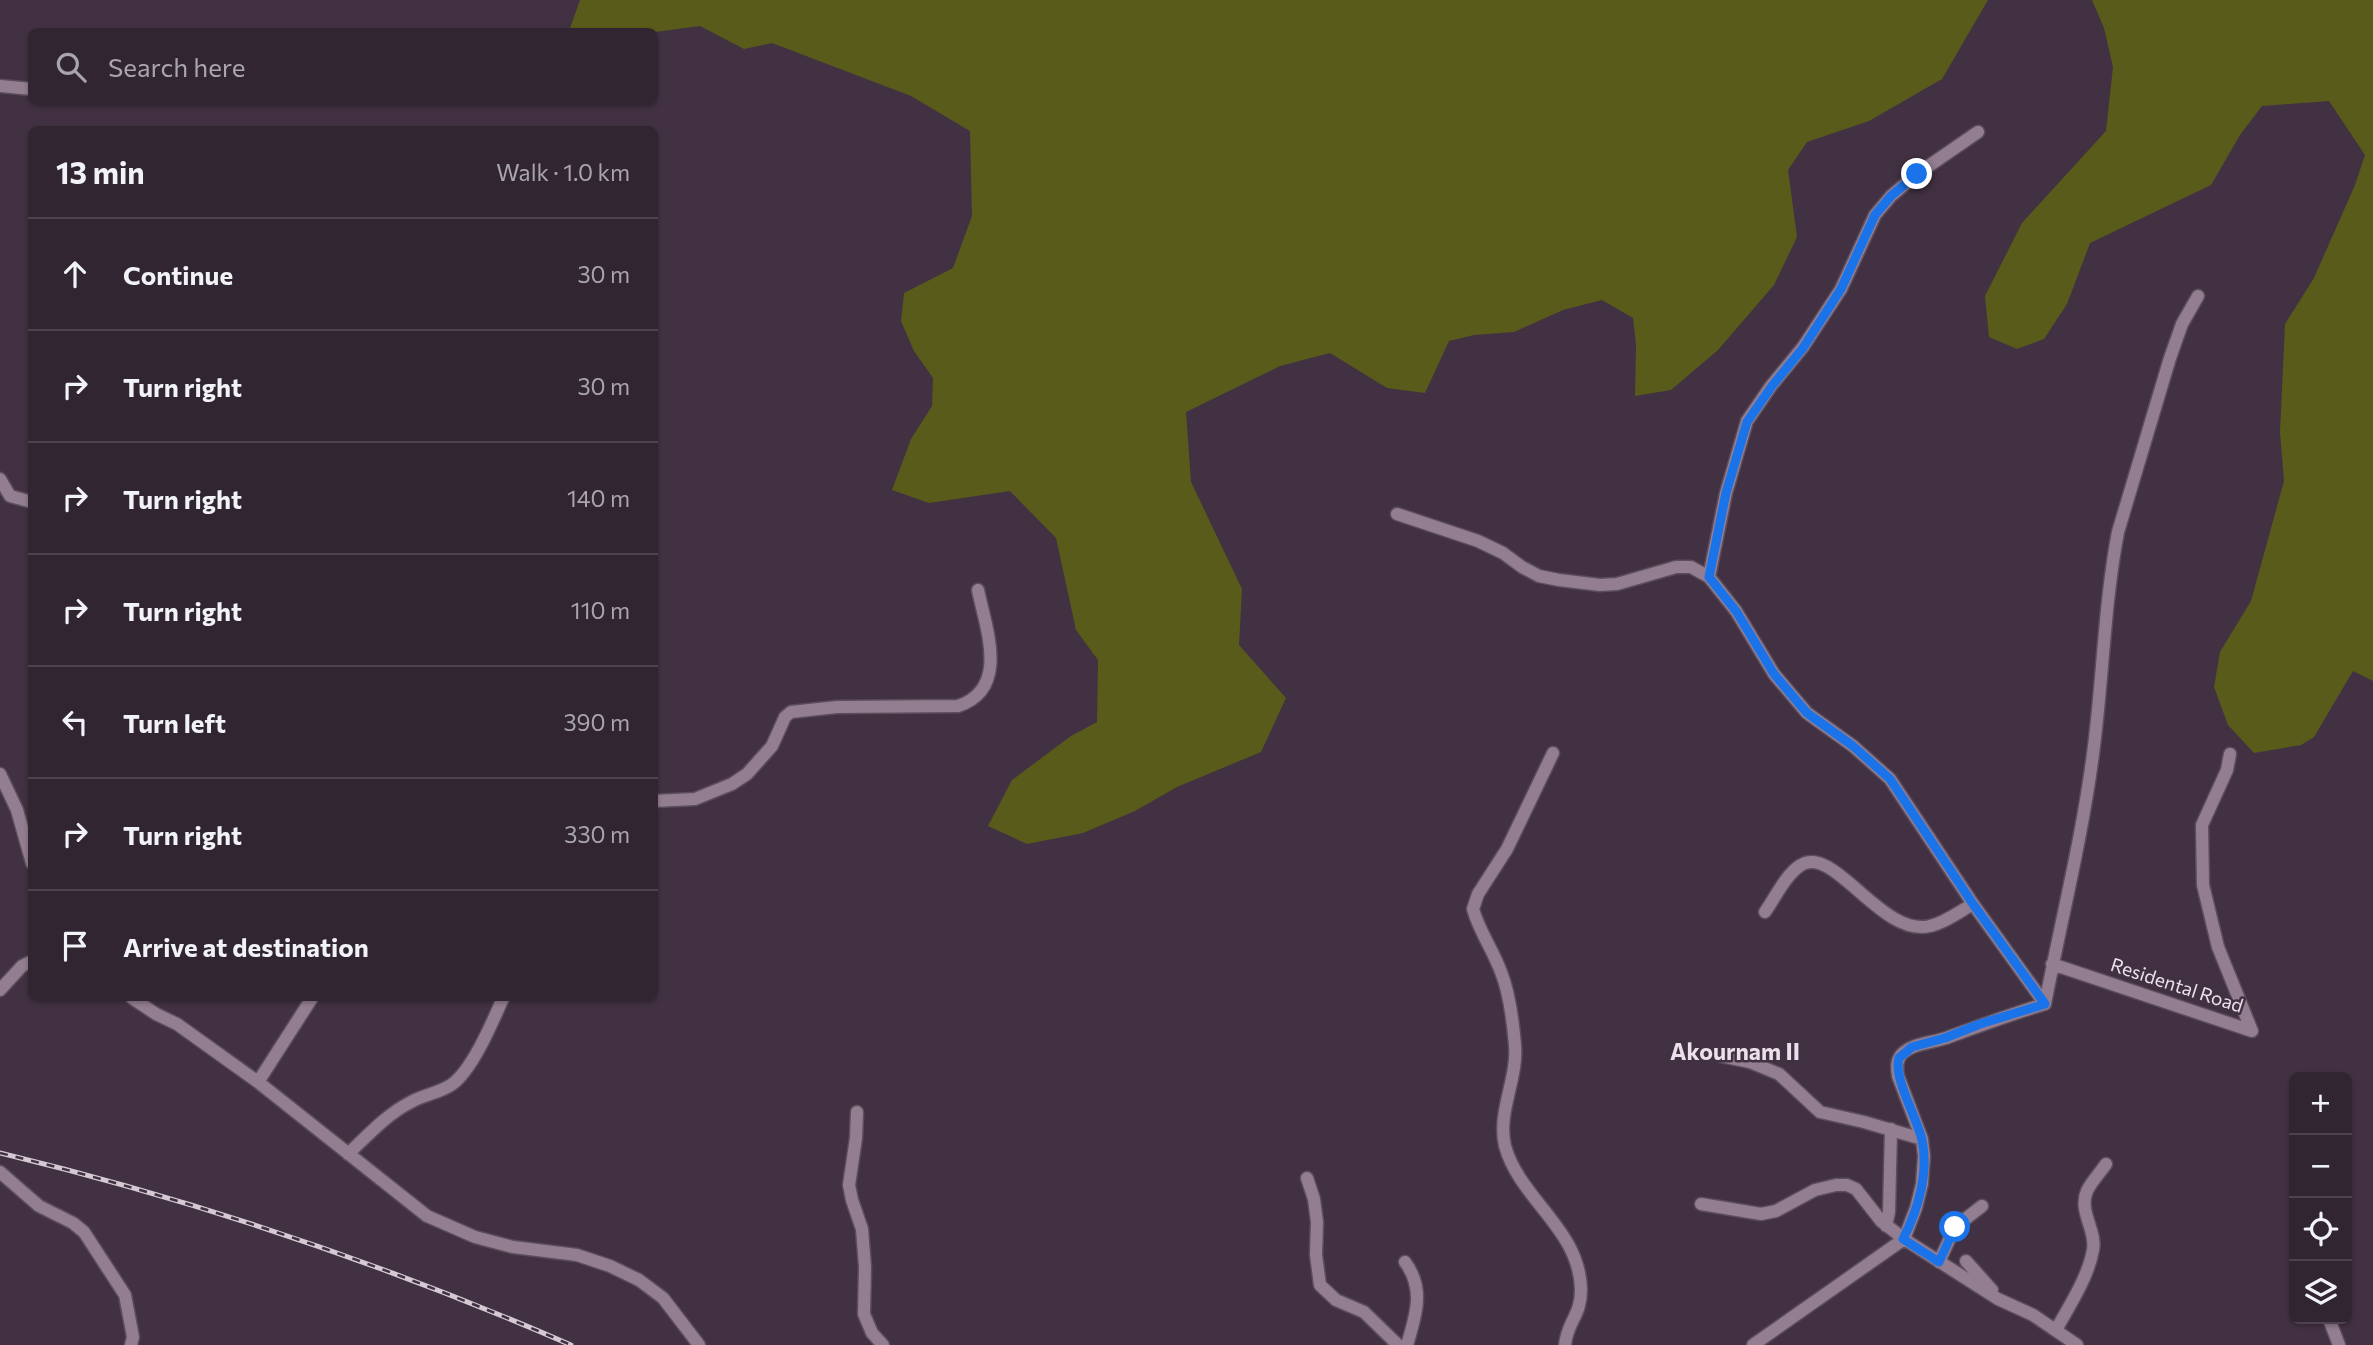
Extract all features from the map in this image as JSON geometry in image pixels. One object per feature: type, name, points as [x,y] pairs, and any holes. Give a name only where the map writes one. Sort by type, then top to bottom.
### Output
[{"type":"street","points":[[0,86],[28,89]]},
{"type":"street","points":[[1709,577],[1726,493],[1747,422],[1803,348],[1841,289],[1875,215],[1891,196],[1917,174],[1978,132]]},
{"type":"street","points":[[2045,1004],[2093,757],[2118,532],[2170,358],[2182,324],[2198,296]]},
{"type":"street","points":[[0,478],[10,496],[28,501]]},
{"type":"street","points":[[1397,514],[1478,541],[1539,576],[1600,585],[1617,584],[1676,567],[1691,567],[1709,577],[1736,611],[1774,674],[1807,713],[1853,746],[1890,779],[1973,904],[2045,1004]]},
{"type":"street","points":[[658,801],[695,799],[732,785],[747,774],[772,746],[785,717],[791,712],[837,707],[958,706],[967,703],[976,697],[987,682],[991,667],[978,590]]},
{"type":"street","points":[[1553,753],[1507,849],[1475,900],[1473,909],[1502,973],[1515,1048],[1515,1065],[1503,1127],[1506,1147],[1516,1171],[1559,1228],[1573,1252],[1579,1272],[1580,1305],[1576,1318],[1566,1333],[1565,1345]]},
{"type":"street","name":"Residental Road","points":[[2052,964],[2252,1031],[2218,947],[2203,885],[2202,825],[2227,770],[2231,754]]},
{"type":"street","points":[[0,774],[17,810],[28,849]]},
{"type":"street","points":[[1765,912],[1795,869],[1804,862],[1825,864],[1839,873],[1873,905],[1894,918],[1913,925],[1929,927],[1973,904]]},
{"type":"street","points":[[0,990],[28,963]]},
{"type":"street","points":[[136,1001],[177,1024],[258,1083],[427,1216],[453,1228],[513,1247],[578,1255],[610,1266],[639,1280],[663,1298],[699,1345]]},
{"type":"street","points":[[258,1083],[310,1001]]},
{"type":"street","points":[[348,1154],[398,1109],[452,1085],[462,1075],[490,1029],[502,1001]]},
{"type":"street","points":[[1753,1345],[1903,1239],[1913,1219],[1922,1184],[1924,1156],[1922,1139],[1898,1076],[1899,1058],[1912,1047],[2045,1004]]},
{"type":"street","points":[[1721,1056],[1750,1062],[1779,1074],[1820,1112],[1922,1139]]},
{"type":"street","points":[[857,1112],[849,1185],[862,1229],[865,1267],[864,1314],[872,1333],[884,1345]]},
{"type":"street","points":[[1886,1226],[1889,1212],[1891,1129]]},
{"type":"street","points":[[2056,1331],[2087,1270],[2093,1251],[2086,1192],[2106,1164]]},
{"type":"street","points":[[0,1172],[39,1206],[73,1223],[84,1232],[125,1295],[133,1337],[131,1345]]},
{"type":"street","points":[[1307,1178],[1314,1199],[1317,1222],[1316,1255],[1320,1285],[1336,1300],[1364,1312],[1398,1345]]},
{"type":"street","points":[[1701,1203],[1761,1214],[1776,1211],[1815,1190],[1847,1185],[1856,1189],[1886,1226],[1903,1239],[1998,1299],[2033,1315],[2077,1345]]},
{"type":"street","points":[[1939,1262],[1955,1227],[1983,1206]]},
{"type":"street","points":[[1966,1261],[1998,1299]]},
{"type":"street","points":[[1405,1262],[1413,1274],[1417,1288],[1418,1308],[1407,1345]]},
{"type":"street","points":[[2331,1324],[2339,1345]]},
{"type":"shaded area","points":[[580,0],[1988,0],[1942,79],[1869,121],[1807,142],[1788,170],[1797,237],[1774,285],[1718,350],[1671,390],[1635,396],[1636,345],[1633,318],[1602,300],[1563,310],[1514,332],[1474,335],[1449,341],[1425,393],[1387,388],[1330,353],[1280,366],[1186,412],[1191,482],[1242,589],[1239,645],[1286,698],[1261,752],[1177,787],[1135,811],[1083,833],[1027,844],[988,826],[1012,780],[1071,736],[1097,722],[1098,660],[1076,630],[1056,538],[1010,491],[929,503],[892,490],[911,439],[932,406],[933,378],[914,351],[901,321],[904,293],[953,268],[972,216],[970,131],[911,96],[772,43],[744,49],[700,26],[658,32],[658,28],[570,28]]},
{"type":"shaded area","points":[[2092,0],[2373,0],[2373,681],[2353,671],[2314,737],[2301,745],[2254,753],[2228,725],[2214,687],[2220,652],[2251,601],[2284,481],[2280,432],[2285,324],[2314,278],[2355,185],[2365,155],[2329,101],[2262,106],[2240,135],[2211,185],[2090,243],[2067,304],[2044,339],[2017,349],[1989,337],[1985,296],[2022,223],[2106,131],[2113,67],[2104,28]]},
{"type":"railway","points":[[0,1153],[146,1192],[290,1237],[432,1288],[571,1345]]},
{"type":"district","name":"Akournam II","points":[[1735,1052]]},
{"type":"route","points":[[1917,174],[1891,196],[1875,215],[1841,289],[1803,348],[1747,422],[1726,493],[1709,577],[1736,611],[1763,659],[1807,713],[1872,761],[1890,779],[1973,904],[2045,1004],[1912,1047],[1899,1058],[1898,1076],[1922,1139],[1924,1156],[1922,1184],[1913,1219],[1903,1239],[1939,1262],[1955,1227]]}]
